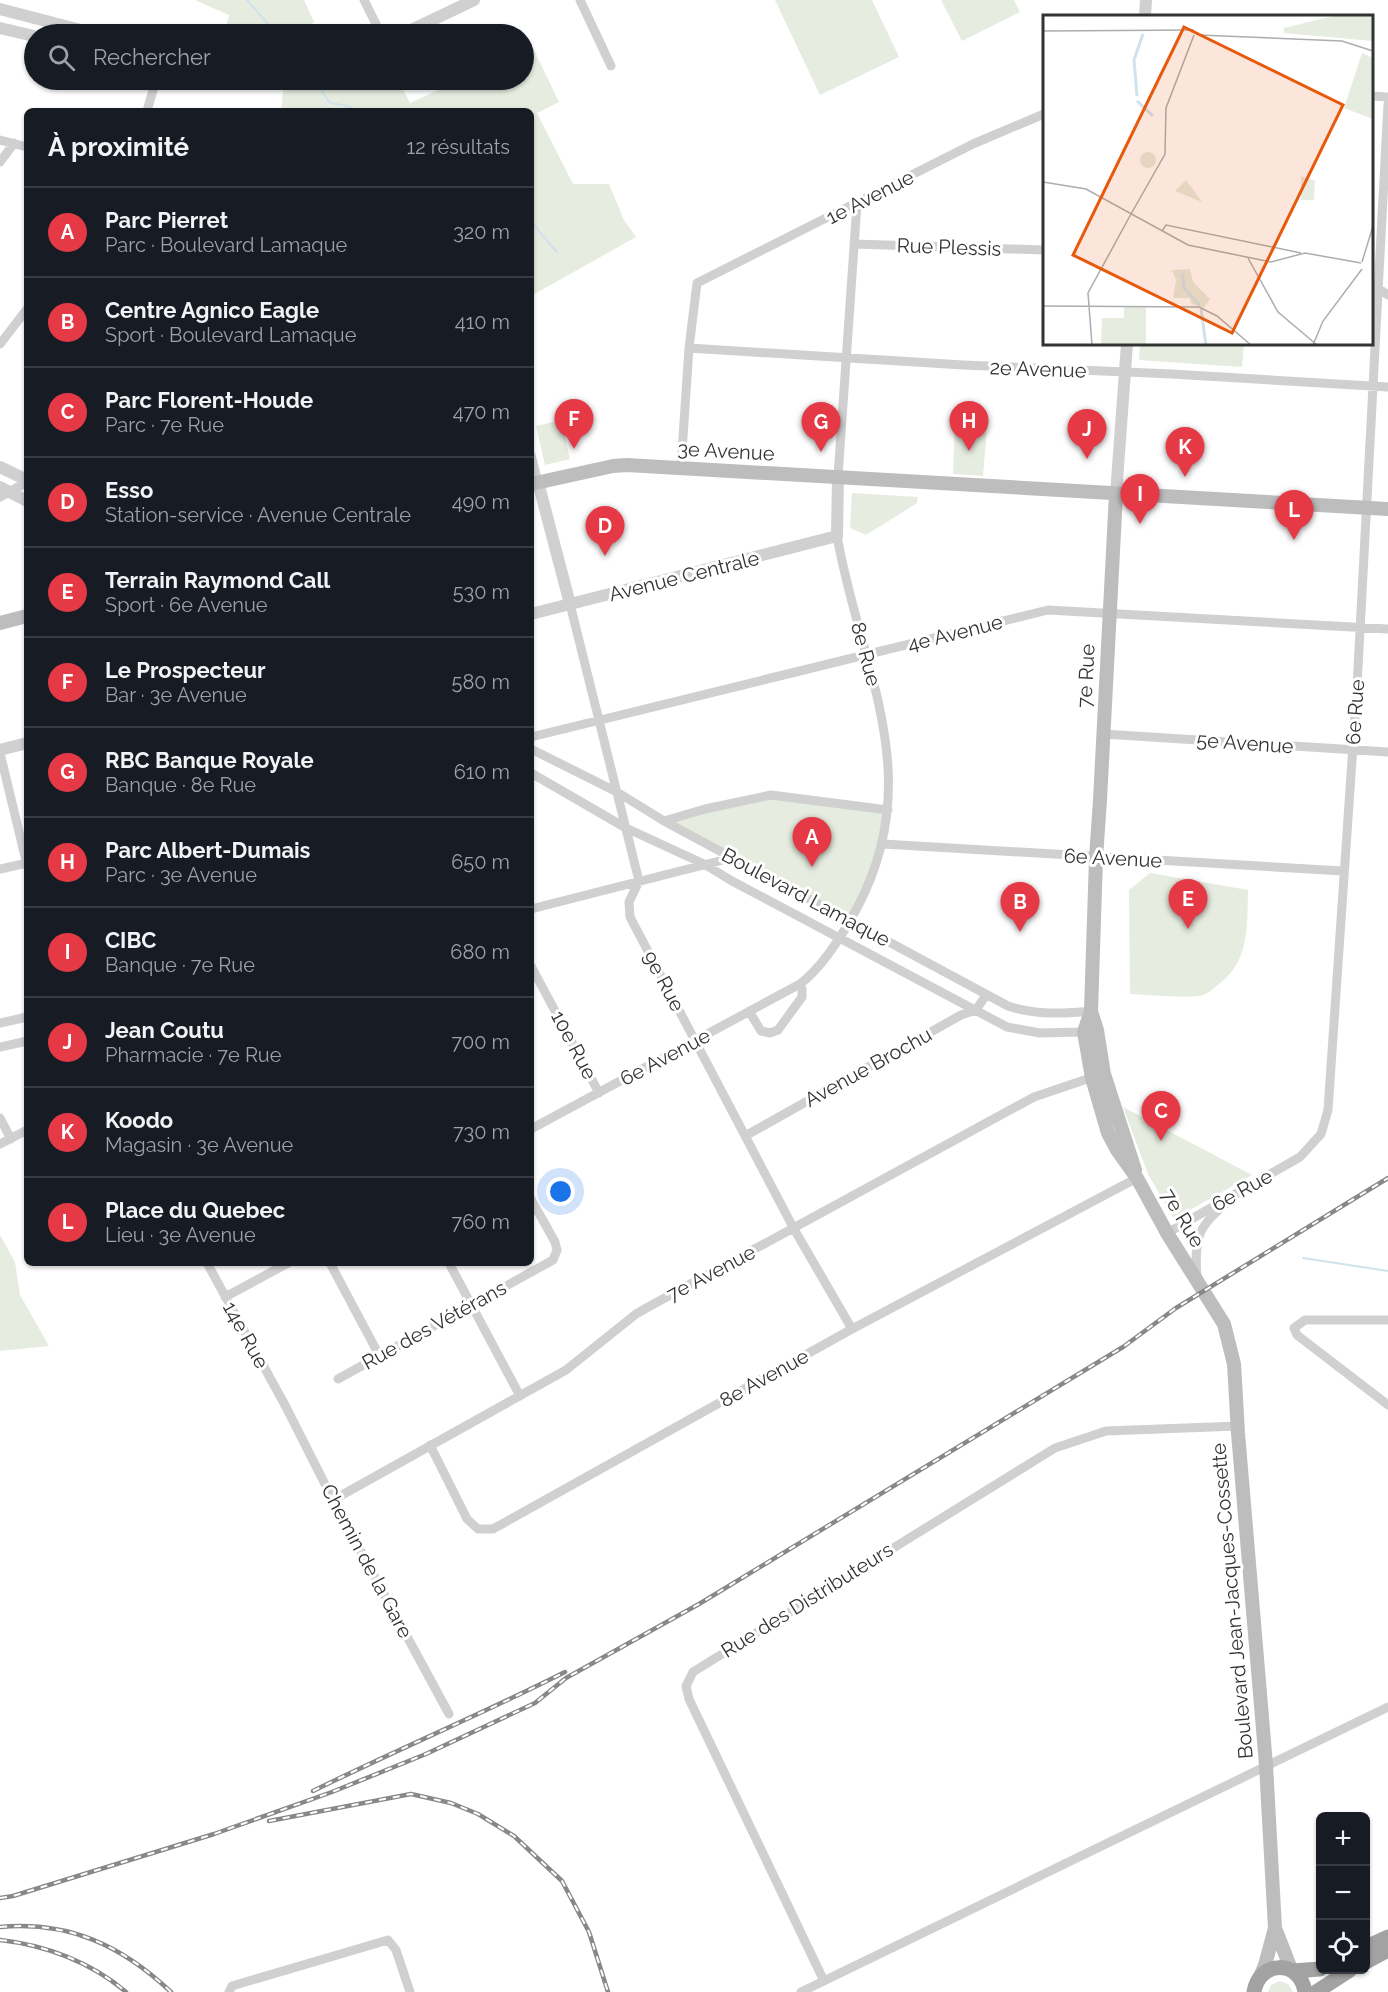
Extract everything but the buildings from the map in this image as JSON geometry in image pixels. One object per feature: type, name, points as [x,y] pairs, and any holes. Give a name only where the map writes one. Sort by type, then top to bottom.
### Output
[{"type":"highway","points":[[1370,1945],[1388,1937]]},
{"type":"highway","points":[[1370,1959],[1388,1950]]},
{"type":"highway","points":[[1255,1987],[1272,1969],[1316,1969]]},
{"type":"highway","points":[[1292,1970],[1303,1982],[1305,1992]]},
{"type":"highway","points":[[1316,1992],[1344,1974]]},
{"type":"main road","name":"3e Avenue","points":[[535,483],[613,466],[681,467],[1388,509]]},
{"type":"main road","name":"7e Rue","points":[[1116,494],[1101,800],[1096,858],[1091,1011],[1084,1032],[1098,1076],[1108,1133],[1197,1279]]},
{"type":"main road","points":[[0,623],[24,617]]},
{"type":"main road","name":"7e Rue","points":[[1091,1011],[1097,1029],[1098,1076]]},
{"type":"main road","name":"Boulevard Jean-Jacques-Cossette","points":[[1197,1279],[1224,1324],[1234,1364],[1266,1765],[1275,1928],[1265,1965],[1255,1987]]},
{"type":"main road","name":"Boulevard Jean-Jacques-Cossette","points":[[1275,1928],[1292,1970]]},
{"type":"street","points":[[364,0],[376,24]]},
{"type":"street","points":[[424,24],[474,0]]},
{"type":"street","points":[[580,0],[611,66]]},
{"type":"street","points":[[1145,15],[1146,0]]},
{"type":"street","points":[[0,9],[58,24]]},
{"type":"street","points":[[0,28],[24,34]]},
{"type":"street","points":[[148,108],[153,90]]},
{"type":"street","points":[[1373,96],[1388,97]]},
{"type":"street","name":"6e Rue","points":[[1167,1233],[1222,1199],[1239,1192],[1300,1157],[1321,1134],[1328,1110],[1360,628],[1374,387],[1374,285],[1388,104]]},
{"type":"street","name":"1e Avenue","points":[[689,348],[697,283],[973,144],[1043,114]]},
{"type":"street","points":[[0,140],[24,146]]},
{"type":"street","points":[[0,162],[14,143]]},
{"type":"street","name":"8e Rue","points":[[749,1011],[761,1031],[770,1033],[778,1030],[802,997],[800,984],[810,976],[839,938],[867,889],[883,844],[888,810],[889,763],[886,737],[867,655],[843,570],[837,536],[838,476],[857,204]]},
{"type":"street","name":"Rue Plessis","points":[[854,244],[1043,250]]},
{"type":"street","points":[[1374,285],[1388,295]]},
{"type":"street","points":[[0,344],[24,313]]},
{"type":"street","name":"7e Rue","points":[[1116,494],[1127,345]]},
{"type":"street","points":[[681,467],[689,348]]},
{"type":"street","name":"2e Avenue","points":[[689,348],[1388,387]]},
{"type":"street","points":[[0,467],[24,479]]},
{"type":"street","points":[[3,492],[24,482]]},
{"type":"street","points":[[535,483],[570,604],[639,881]]},
{"type":"street","points":[[3,492],[24,500]]},
{"type":"street","name":"Avenue Centrale","points":[[534,613],[837,536]]},
{"type":"street","name":"4e Avenue","points":[[534,736],[1048,610],[1388,629]]},
{"type":"street","name":"5e Avenue","points":[[1103,734],[1388,752]]},
{"type":"street","points":[[24,744],[0,752],[24,852]]},
{"type":"street","name":"Boulevard Lamaque","points":[[534,750],[617,792],[731,858],[851,920],[1008,1006],[1023,1011],[1042,1013],[1091,1011]]},
{"type":"street","name":"Boulevard Lamaque","points":[[534,775],[626,828],[704,864],[1007,1027],[1026,1032],[1084,1032]]},
{"type":"street","points":[[664,821],[705,809],[771,795],[888,810]]},
{"type":"street","name":"6e Avenue","points":[[883,844],[1343,871]]},
{"type":"street","points":[[534,908],[731,858]]},
{"type":"street","points":[[0,869],[24,865]]},
{"type":"street","name":"9e Rue","points":[[639,881],[629,902],[630,917],[794,1229],[852,1329]]},
{"type":"street","name":"10e Rue","points":[[534,972],[599,1093]]},
{"type":"street","name":"6e Avenue","points":[[534,1127],[800,984]]},
{"type":"street","points":[[976,1010],[986,995]]},
{"type":"street","name":"Avenue Brochu","points":[[745,1136],[960,1015],[976,1010]]},
{"type":"street","points":[[0,1023],[24,1018]]},
{"type":"street","points":[[0,1047],[24,1042]]},
{"type":"street","name":"7e Avenue","points":[[333,1500],[566,1370],[636,1314],[1034,1097],[1098,1076]]},
{"type":"street","points":[[0,1118],[11,1139]]},
{"type":"street","points":[[0,1144],[24,1132]]},
{"type":"street","name":"8e Avenue","points":[[430,1445],[467,1519],[478,1529],[493,1529],[852,1329],[1137,1178]]},
{"type":"street","points":[[1197,1279],[1195,1251],[1198,1235],[1204,1224],[1239,1192]]},
{"type":"street","name":"Rue des Vétérans","points":[[338,1379],[553,1260],[557,1250],[555,1242],[534,1204]]},
{"type":"street","name":"14e Rue","points":[[209,1266],[286,1407]]},
{"type":"street","points":[[225,1297],[282,1266]]},
{"type":"street","points":[[332,1266],[379,1355]]},
{"type":"street","points":[[450,1266],[520,1395]]},
{"type":"street","points":[[1388,1320],[1305,1320],[1294,1328],[1297,1335],[1388,1405]]},
{"type":"street","name":"Chemin de la Gare","points":[[286,1407],[333,1500],[449,1714]]},
{"type":"street","name":"Rue des Distributeurs","points":[[824,1981],[689,1699],[686,1686],[693,1672],[1055,1448],[1106,1431],[1238,1426]]},
{"type":"street","points":[[801,1992],[1388,1707]]},
{"type":"street","points":[[229,1992],[232,1986],[388,1940],[396,1950],[410,1992]]},
{"type":"shaded area","points":[[195,0],[304,0],[314,22],[311,24],[227,24],[229,15]]},
{"type":"shaded area","points":[[775,0],[872,0],[899,57],[820,95]]},
{"type":"shaded area","points":[[941,0],[1014,0],[1020,12],[962,41]]},
{"type":"shaded area","points":[[534,50],[559,102],[537,113],[573,184],[609,184],[624,220],[636,237],[534,294],[534,108],[281,108],[283,90],[403,90],[410,103],[439,90],[534,90]]},
{"type":"shaded area","points":[[1140,345],[1244,345],[1242,367],[1139,360]]},
{"type":"shaded area","points":[[561,420],[570,459],[545,465],[536,426]]},
{"type":"shaded area","points":[[955,426],[987,428],[983,476],[953,474]]},
{"type":"shaded area","points":[[852,493],[918,497],[917,503],[866,535],[850,528]]},
{"type":"shaded area","points":[[771,795],[888,810],[883,844],[851,920],[664,821]]},
{"type":"shaded area","points":[[1150,873],[1248,890],[1247,929],[1242,953],[1229,975],[1205,994],[1184,997],[1130,994],[1129,890]]},
{"type":"shaded area","points":[[1123,1107],[1252,1175],[1174,1219],[1148,1174]]},
{"type":"shaded area","points":[[0,1235],[15,1262],[20,1295],[49,1346],[0,1351]]},
{"type":"shaded area","points":[[1280,1981],[1288,1984],[1293,1992],[1268,1992],[1271,1985]]},
{"type":"waterway","points":[[247,0],[268,24]]},
{"type":"waterway","points":[[321,90],[330,103],[352,108]]},
{"type":"waterway","points":[[534,225],[557,252]]},
{"type":"waterway","points":[[1303,1258],[1388,1271]]},
{"type":"railway","points":[[0,1898],[13,1896],[214,1834],[332,1792],[426,1754],[535,1703],[566,1678],[699,1604],[1123,1347],[1176,1308],[1388,1178]]},
{"type":"railway","points":[[313,1791],[565,1672]]},
{"type":"railway","points":[[269,1821],[411,1794],[451,1803],[478,1814],[514,1836],[562,1881],[589,1932],[608,1992]]},
{"type":"railway","points":[[0,1927],[49,1928],[93,1940],[133,1961],[171,1992]]},
{"type":"railway","points":[[0,1940],[34,1946],[67,1957],[98,1972],[126,1992]]},
{"type":"place","name":"Le Prospecteur","points":[[574,449]]},
{"type":"place","name":"Parc Albert-Dumais","points":[[969,451]]},
{"type":"place","name":"RBC Banque Royale","points":[[821,452]]},
{"type":"place","name":"Jean Coutu","points":[[1087,459]]},
{"type":"place","name":"Koodo","points":[[1185,477]]},
{"type":"place","name":"CIBC","points":[[1140,524]]},
{"type":"place","name":"Place du Quebec","points":[[1294,540]]},
{"type":"place","name":"Esso","points":[[605,556]]},
{"type":"place","name":"Parc Pierret","points":[[812,867]]},
{"type":"place","name":"Terrain Raymond Call","points":[[1188,929]]},
{"type":"place","name":"Centre Agnico Eagle","points":[[1020,932]]},
{"type":"place","name":"Parc Florent-Houde","points":[[1161,1141]]}]
